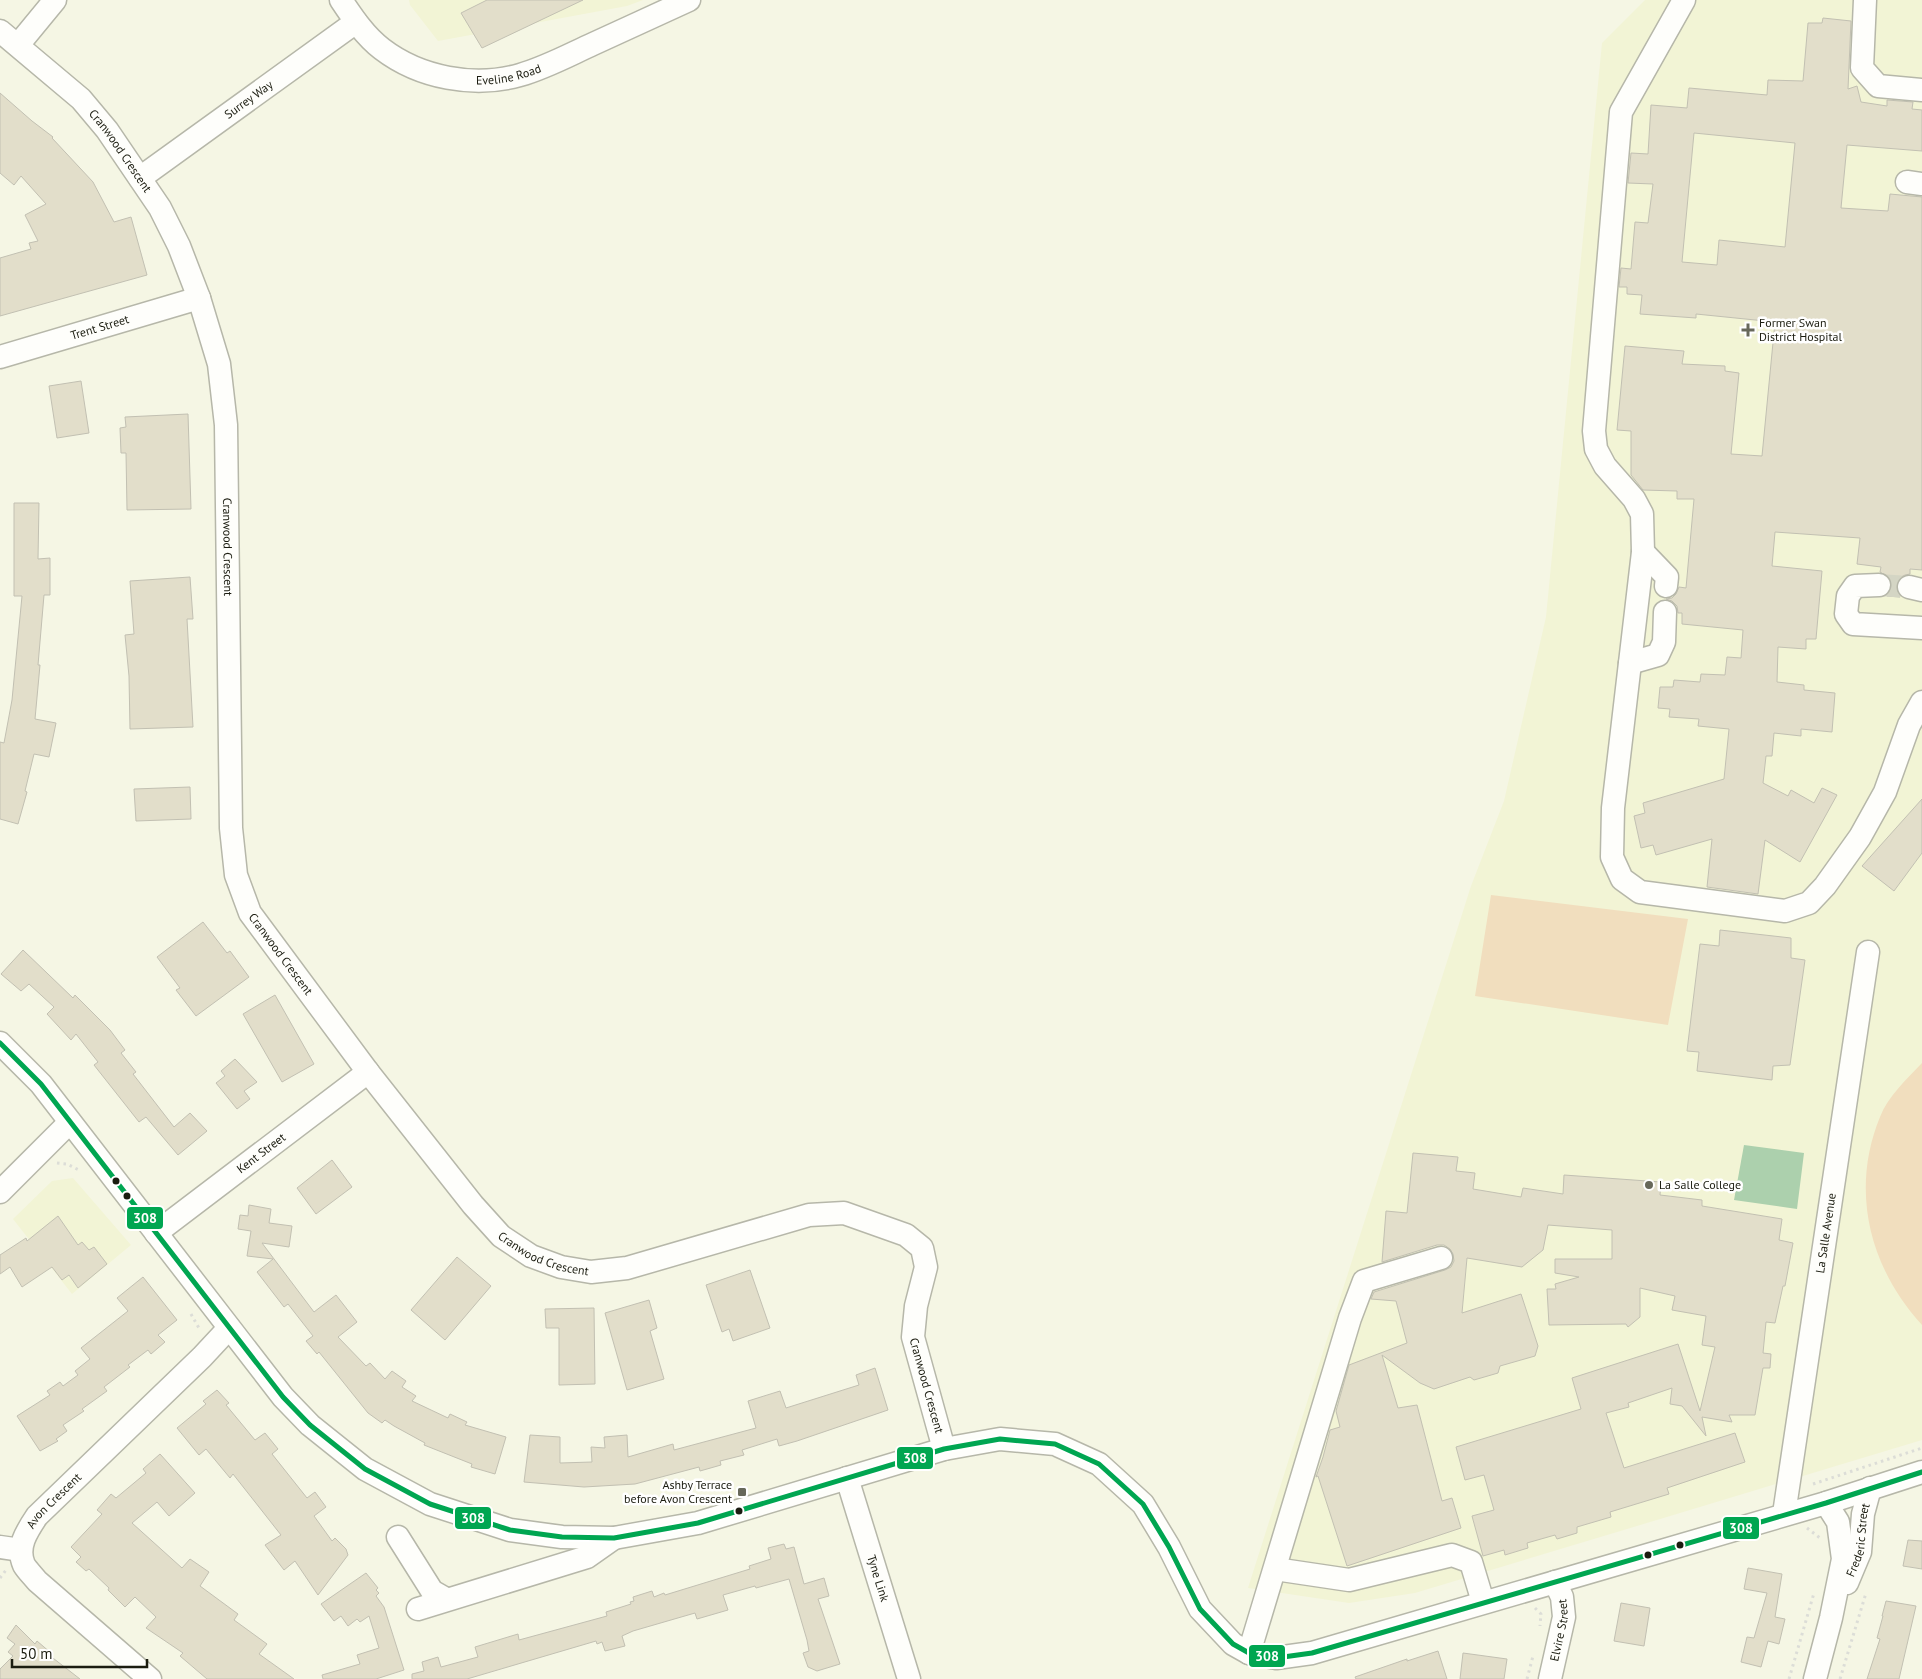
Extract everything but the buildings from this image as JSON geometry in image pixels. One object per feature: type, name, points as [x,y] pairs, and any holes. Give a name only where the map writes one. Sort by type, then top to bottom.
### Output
[{"type":"street","points":[[18,45],[54,0]]},
{"type":"street","name":"Eveline Road","points":[[341,0],[356,22],[381,48],[399,60],[418,69],[459,80],[499,80],[538,70],[689,0]]},
{"type":"street","points":[[1684,0],[1621,112],[1594,431],[1596,449],[1605,466],[1634,499],[1642,514],[1643,552],[1613,808],[1612,858],[1622,879],[1640,892],[1785,911],[1809,903],[1825,886],[1860,836],[1885,792],[1909,725],[1922,702]]},
{"type":"street","points":[[1864,0],[1862,68],[1878,86],[1922,90]]},
{"type":"street","name":"Surrey Way","points":[[140,178],[356,22]]},
{"type":"street","name":"Cranwood Crescent","points":[[0,31],[81,99],[107,130],[160,208],[178,246],[198,298],[219,364],[226,425],[231,828],[236,875],[250,913],[368,1072],[473,1205],[501,1236],[531,1256],[561,1267],[591,1272],[627,1268],[809,1215],[844,1213],[906,1235],[922,1248],[926,1267],[916,1306],[913,1337],[944,1449]]},
{"type":"street","name":"Trent Street","points":[[0,357],[198,298]]},
{"type":"street","points":[[1643,552],[1667,577],[1666,586]]},
{"type":"street","points":[[1879,585],[1855,586],[1848,596],[1846,614],[1853,624],[1922,628]]},
{"type":"street","points":[[1630,664],[1658,655],[1664,642],[1665,612]]},
{"type":"street","name":"La Salle Avenue","points":[[1785,1503],[1868,952]]},
{"type":"street","points":[[0,1043],[41,1084],[283,1397],[310,1425],[365,1469],[397,1487],[430,1504],[510,1530],[562,1537],[614,1538],[698,1523],[944,1449],[1000,1440],[1055,1444],[1099,1464],[1143,1504],[1169,1547],[1200,1609],[1233,1644],[1249,1653],[1276,1658],[1312,1653],[1555,1582],[1785,1503],[1826,1503],[1922,1472]]},
{"type":"street","name":"Kent Street","points":[[156,1234],[368,1072]]},
{"type":"street","points":[[0,1192],[70,1122]]},
{"type":"street","points":[[1249,1653],[1350,1318],[1364,1281],[1441,1258]]},
{"type":"street","name":"Avon Crescent","points":[[150,1679],[37,1581],[11,1549],[25,1534],[36,1516],[202,1357],[229,1328]]},
{"type":"street","name":"Tyne Link","points":[[847,1478],[908,1679]]},
{"type":"street","name":"Frederic Street","points":[[1831,1618],[1860,1552],[1863,1514],[1870,1488]]},
{"type":"street","name":"Frederic Street","points":[[1815,1679],[1831,1618],[1843,1559],[1838,1522],[1826,1503]]},
{"type":"street","points":[[398,1537],[432,1591],[446,1600]]},
{"type":"street","points":[[418,1609],[587,1557],[614,1538]]},
{"type":"street","points":[[1275,1569],[1349,1580],[1452,1556],[1471,1562],[1483,1602]]},
{"type":"street","name":"Elvire Street","points":[[1550,1679],[1564,1617],[1562,1597],[1555,1582]]},
{"type":"path","points":[[49,1165],[58,1163],[75,1167],[87,1178]]},
{"type":"path","points":[[188,1309],[201,1331]]},
{"type":"path","points":[[1785,1503],[1922,1448]]},
{"type":"path","points":[[1798,1531],[1807,1528],[1821,1539]]},
{"type":"path","points":[[1840,1679],[1868,1585]]},
{"type":"path","points":[[1789,1679],[1815,1589]]},
{"type":"path","points":[[1529,1603],[1541,1614],[1540,1627]]},
{"type":"path","points":[[1527,1679],[1533,1653]]},
{"type":"shaded area","points":[[409,0],[643,0],[627,6],[438,41],[410,5]]},
{"type":"shaded area","points":[[1645,0],[1922,0],[1922,1440],[1415,1593],[1349,1603],[1248,1588],[1471,886],[1504,801],[1546,617],[1602,43]]},
{"type":"shaded area","points":[[1491,895],[1688,919],[1668,1025],[1475,996]]},
{"type":"shaded area","points":[[1922,1063],[1922,1325],[1904,1302],[1889,1278],[1878,1253],[1870,1227],[1866,1200],[1866,1172],[1871,1145],[1883,1109]]},
{"type":"shaded area","points":[[1744,1145],[1804,1153],[1797,1209],[1734,1200]]},
{"type":"shaded area","points":[[73,1178],[131,1245],[72,1294],[13,1219],[52,1181]]},
{"type":"tunnel","points":[[1879,585],[1909,587]]},
{"type":"transit line","name":"308","points":[[0,1043],[41,1084],[283,1397],[310,1425],[365,1469],[430,1504],[510,1530],[562,1537],[614,1538],[698,1523],[944,1449],[1000,1439],[1055,1444],[1099,1464],[1143,1504],[1169,1547],[1200,1609],[1233,1644],[1249,1653],[1276,1658],[1312,1653],[1826,1503],[1922,1472]]},
{"type":"place","name":"Former Swan District Hospital","points":[[1748,330]]},
{"type":"place","name":"La Salle College","points":[[1649,1185]]},
{"type":"place","name":"Ashby Terrace before Avon Crescent","points":[[742,1492]]}]
